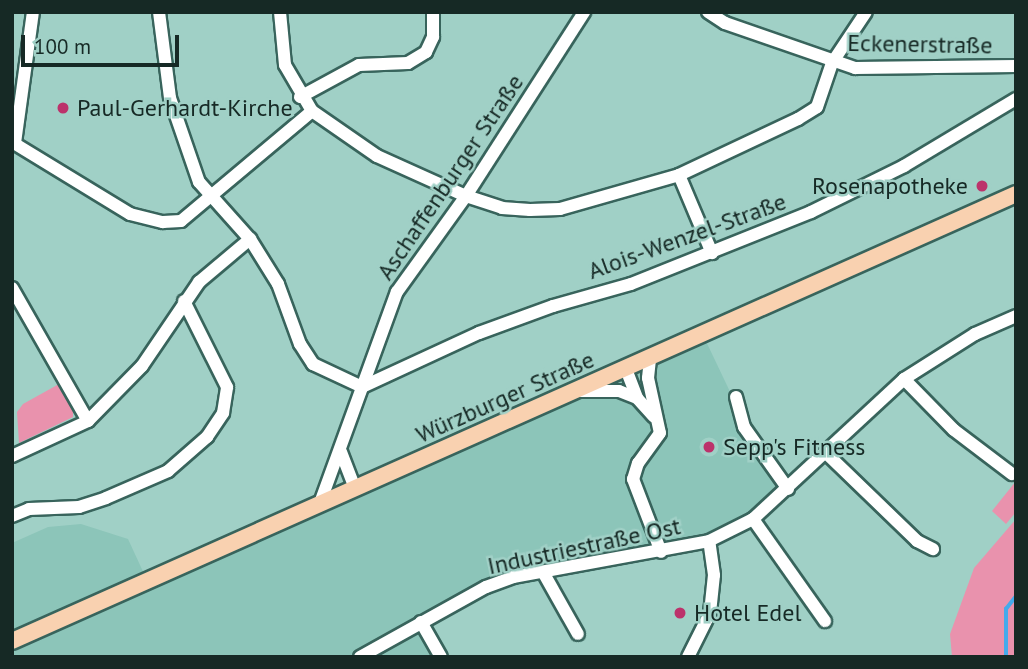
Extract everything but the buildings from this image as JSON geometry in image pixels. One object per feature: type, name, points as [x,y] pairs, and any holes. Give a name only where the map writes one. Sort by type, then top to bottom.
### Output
[{"type":"main road","name":"Würzburger Straße","points":[[12,641],[1016,194]]},
{"type":"street","points":[[33,12],[13,143],[130,214],[181,221],[312,111]]},
{"type":"street","points":[[159,12],[164,64],[181,134],[199,182],[213,194],[250,239],[278,284],[300,344],[313,364],[362,387]]},
{"type":"street","points":[[280,12],[283,57],[300,97],[312,111],[377,156],[467,196],[502,208],[560,209],[678,174],[817,107],[832,63],[866,12]]},
{"type":"street","points":[[300,97],[359,65],[408,63],[417,58],[433,37],[433,12]]},
{"type":"street","name":"Aschaffenburger Straße","points":[[320,503],[341,452],[397,292],[467,196],[584,12]]},
{"type":"street","name":"Eckenerstraße","points":[[708,12],[725,23],[832,63],[855,68],[1016,66]]},
{"type":"street","name":"Alois-Wenzel-Straße","points":[[362,387],[479,334],[712,253],[811,212],[904,166],[1016,99]]},
{"type":"street","points":[[678,174],[712,253]]},
{"type":"street","points":[[12,456],[88,421],[142,366],[184,301],[250,239]]},
{"type":"street","points":[[12,288],[88,421]]},
{"type":"street","points":[[12,516],[29,509],[79,507],[106,498],[168,471],[207,436],[223,413],[227,387],[184,301]]},
{"type":"street","name":"Industriestraße Ost","points":[[360,657],[486,587],[543,572],[709,541],[753,519],[904,379],[975,334],[1016,316]]},
{"type":"street","points":[[650,359],[655,418],[660,433],[638,463],[633,479],[661,552]]},
{"type":"street","points":[[626,369],[637,398],[655,418]]},
{"type":"street","points":[[904,379],[954,429],[1012,474]]},
{"type":"street","points":[[573,392],[619,391],[637,398]]},
{"type":"street","points":[[736,397],[744,427],[788,489]]},
{"type":"street","points":[[341,452],[355,488]]},
{"type":"street","points":[[826,453],[917,541],[933,549]]},
{"type":"street","points":[[753,519],[825,621]]},
{"type":"street","points":[[697,654],[710,613],[714,575],[709,541]]},
{"type":"street","points":[[543,572],[578,634]]},
{"type":"street","points":[[421,622],[441,657]]},
{"type":"shaded area","points":[[703,335],[733,398],[785,489],[752,518],[709,541],[513,577],[421,622],[441,657],[12,657],[12,543],[48,527],[81,524],[128,539],[146,578]]},
{"type":"shaded area","points":[[59,384],[73,407],[73,417],[19,443],[17,412],[23,404]]},
{"type":"shaded area","points":[[1016,481],[1016,512],[1006,524],[992,511]]},
{"type":"shaded area","points":[[1016,519],[1016,657],[952,657],[950,634],[974,568]]},
{"type":"waterway","points":[[1006,657],[1006,609],[1016,596]]},
{"type":"place","name":"Paul-Gerhardt-Kirche","points":[[63,108]]},
{"type":"place","name":"Rosenapotheke","points":[[982,186]]},
{"type":"place","name":"Sepp's Fitness","points":[[709,447]]},
{"type":"place","name":"Hotel Edel","points":[[680,613]]}]
